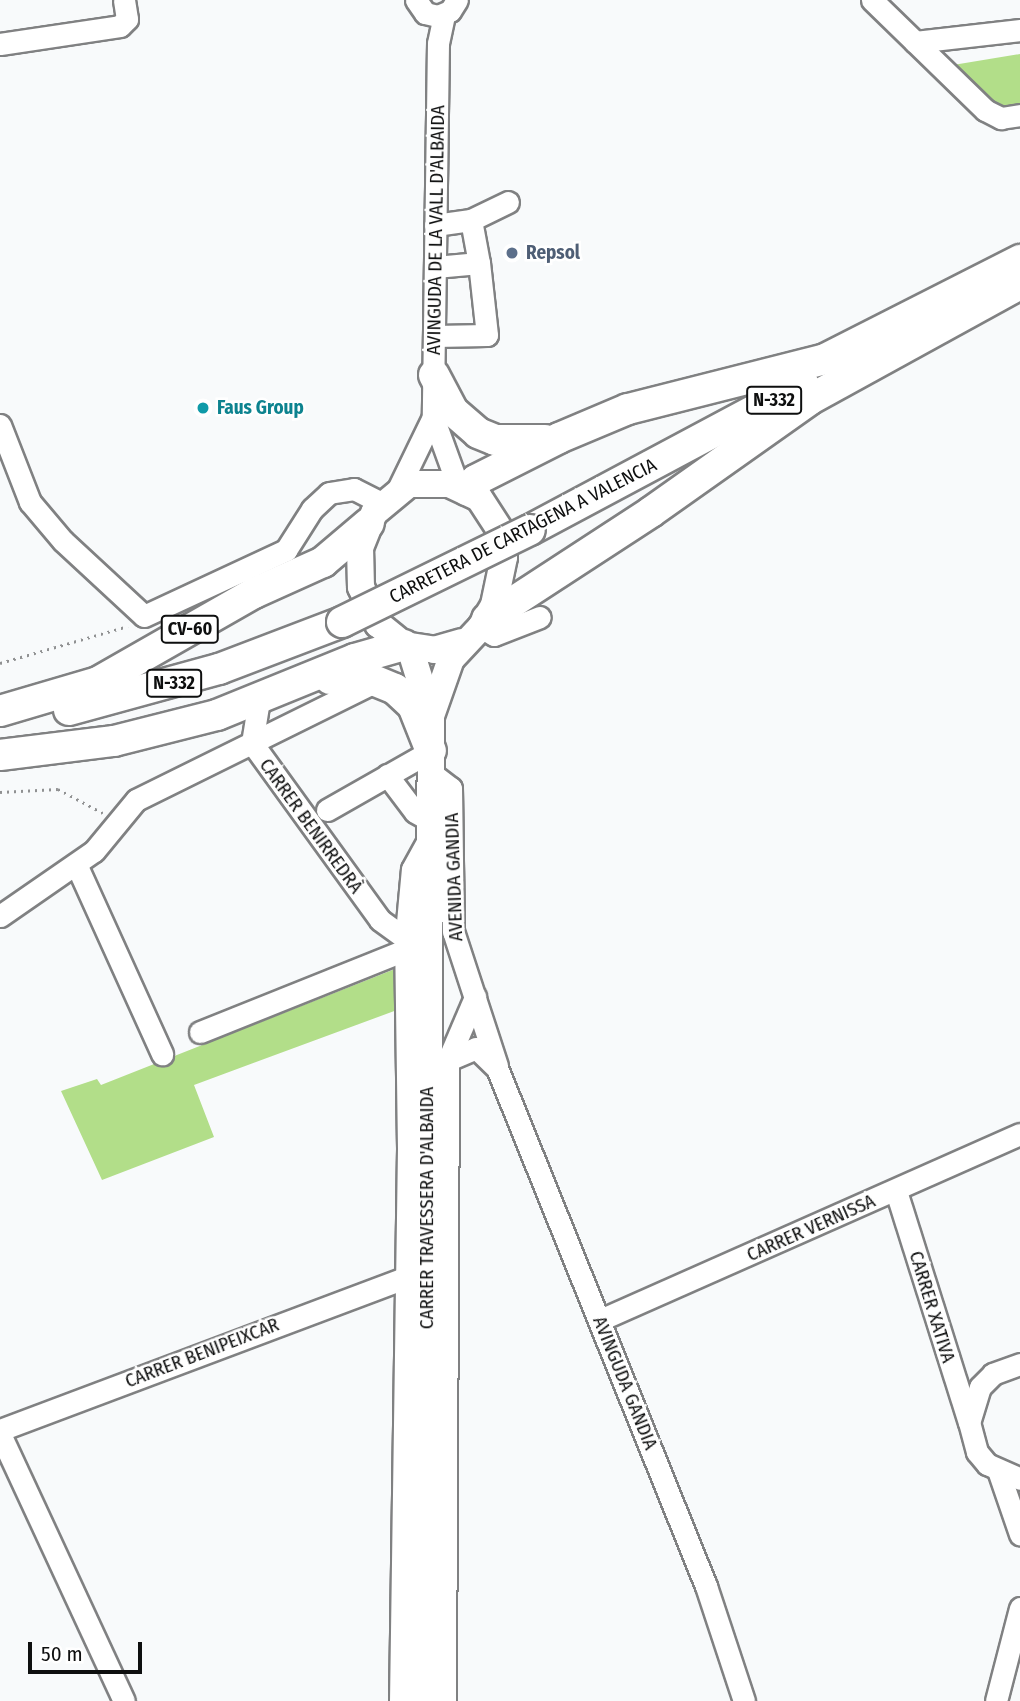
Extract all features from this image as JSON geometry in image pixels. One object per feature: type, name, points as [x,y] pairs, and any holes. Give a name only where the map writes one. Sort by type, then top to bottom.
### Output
[{"type":"highway","points":[[463,488],[559,438],[628,409],[825,359],[1020,260]]},
{"type":"highway","name":"CARRETERA DE CARTAGENA A VALENCIA","points":[[0,723],[152,689],[342,622],[530,530],[1020,271]]},
{"type":"highway","points":[[477,629],[651,512],[809,400],[1020,284]]},
{"type":"highway","points":[[434,375],[453,411],[478,433],[506,441],[559,438]]},
{"type":"highway","name":"CV-60","points":[[0,711],[63,696],[109,677],[254,593],[323,562],[382,505]]},
{"type":"highway","points":[[271,696],[355,659],[407,647]]},
{"type":"highway","points":[[0,755],[114,741],[356,673],[382,680],[413,706],[431,762]]},
{"type":"main road","points":[[434,481],[463,488],[487,507],[502,542],[501,584],[477,629],[434,650],[407,647],[378,624],[361,587],[360,547],[382,505],[434,481]]},
{"type":"main road","name":"CARRER TRAVESSERA D'ALBAIDA","points":[[431,716],[451,659],[477,629]]},
{"type":"main road","name":"CARRER TRAVESSERA D'ALBAIDA","points":[[407,647],[431,716],[424,1701]]},
{"type":"street","points":[[872,0],[985,110],[1001,118],[1020,115]]},
{"type":"street","points":[[897,22],[898,0]]},
{"type":"street","name":"AVINGUDA DE LA VALL D'ALBAIDA","points":[[436,7],[438,43],[433,417],[463,488]]},
{"type":"street","points":[[0,44],[120,26],[126,9]]},
{"type":"street","points":[[922,49],[1020,30]]},
{"type":"street","points":[[922,49],[1020,44]]},
{"type":"street","points":[[435,225],[471,220],[508,202]]},
{"type":"street","points":[[435,336],[487,335],[471,220]]},
{"type":"street","points":[[435,267],[479,263]]},
{"type":"street","name":"AVINGUDA DE LA VALL D'ALBAIDA","points":[[382,505],[433,417]]},
{"type":"street","points":[[0,425],[30,502],[63,541],[145,616],[286,550],[312,509],[329,493],[354,489],[382,505]]},
{"type":"street","points":[[477,629],[494,635],[540,617]]},
{"type":"street","points":[[0,916],[99,846],[115,820],[135,800],[169,780],[252,743],[371,684]]},
{"type":"street","points":[[252,743],[271,696]]},
{"type":"street","name":"CARRER BENIRREDRÀ","points":[[252,743],[371,908],[406,944]]},
{"type":"street","points":[[327,810],[387,775],[431,762]]},
{"type":"street","name":"AVENIDA GANDIA","points":[[431,762],[451,788],[453,931],[497,1068]]},
{"type":"street","points":[[387,775],[431,829],[412,869],[406,944],[400,1701]]},
{"type":"street","points":[[76,864],[162,1054]]},
{"type":"street","points":[[200,1032],[406,944]]},
{"type":"street","points":[[406,1016],[429,987]]},
{"type":"street","points":[[445,1701],[448,1060],[475,997]]},
{"type":"street","points":[[448,1060],[476,1048],[497,1068]]},
{"type":"street","name":"AVINGUDA GANDIA","points":[[497,1068],[706,1586],[744,1701]]},
{"type":"street","name":"CARRER VERNISSA","points":[[600,1320],[1020,1134]]},
{"type":"street","name":"CARRER XATIVA","points":[[895,1191],[977,1452],[1010,1476]]},
{"type":"street","name":"CARRER BENIPEIXCAR","points":[[0,1432],[404,1278]]},
{"type":"street","points":[[969,1423],[980,1387],[993,1374],[1020,1364]]},
{"type":"street","points":[[0,1432],[124,1701]]},
{"type":"street","points":[[1010,1476],[1020,1534]]},
{"type":"street","points":[[996,1701],[1018,1628],[1020,1608]]},
{"type":"path","points":[[0,663],[119,629],[145,616]]},
{"type":"path","points":[[0,792],[58,789],[115,820]]},
{"type":"green space","points":[[1020,54],[1020,106],[1008,109],[990,105],[947,66]]},
{"type":"green space","points":[[395,969],[397,1010],[194,1085],[214,1137],[102,1180],[61,1091],[97,1079],[101,1085]]},
{"type":"place","name":"Repsol","points":[[512,253]]},
{"type":"place","name":"Faus Group","points":[[203,408]]}]
